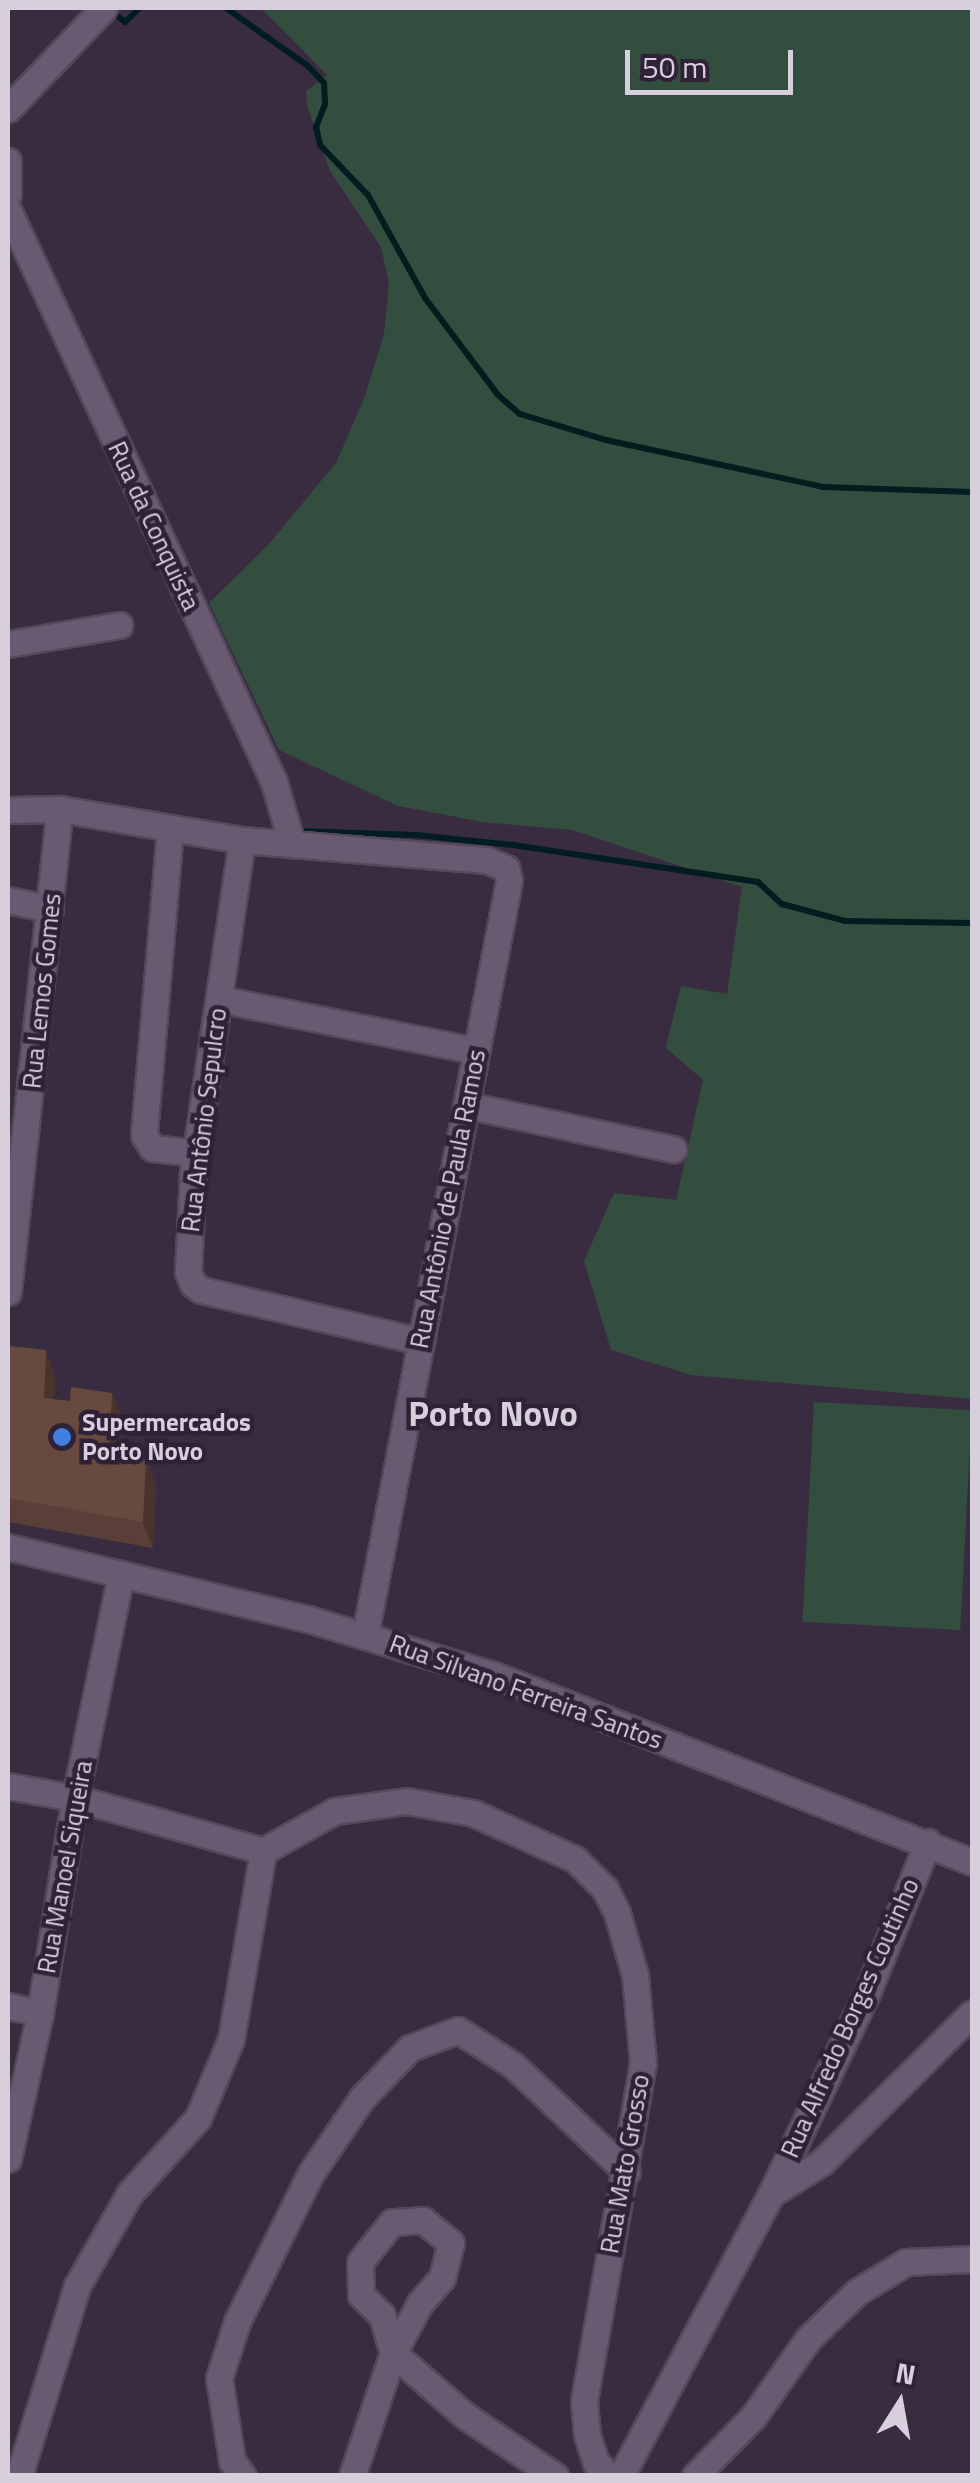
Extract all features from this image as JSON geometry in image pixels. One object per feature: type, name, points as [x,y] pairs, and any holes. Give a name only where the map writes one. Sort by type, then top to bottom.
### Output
[{"type":"street","points":[[8,109],[104,8]]},
{"type":"street","points":[[8,160],[8,194]]},
{"type":"street","name":"Rua da Conquista","points":[[8,210],[274,782],[292,844]]},
{"type":"street","points":[[8,644],[119,625]]},
{"type":"street","points":[[8,810],[60,809],[170,830],[292,844]]},
{"type":"street","name":"Rua Lemos Gomes","points":[[8,1292],[60,809]]},
{"type":"street","points":[[170,830],[144,1135],[152,1148],[196,1153]]},
{"type":"street","name":"Rua Antônio Sepulcro","points":[[242,840],[196,1153],[188,1272],[192,1284],[201,1290],[421,1342]]},
{"type":"street","name":"Rua Antônio de Paula Ramos","points":[[292,844],[486,860],[506,868],[509,881],[364,1634]]},
{"type":"street","points":[[8,900],[50,909]]},
{"type":"street","points":[[219,998],[476,1051]]},
{"type":"street","points":[[466,1105],[673,1149]]},
{"type":"street","name":"Rua Silvano Ferreira Santos","points":[[8,1547],[364,1634],[494,1674],[970,1859]]},
{"type":"street","name":"Rua Manoel Siqueira","points":[[8,2159],[40,2013],[76,1798],[121,1574]]},
{"type":"street","points":[[8,1786],[76,1798],[263,1851],[231,2039],[198,2118],[130,2193],[76,2286],[19,2476]]},
{"type":"street","name":"Rua Mato Grosso","points":[[263,1851],[335,1810],[407,1801],[473,1813],[586,1868],[617,1913],[635,1974],[642,2063],[627,2172],[584,2401],[587,2436],[596,2463],[610,2476]]},
{"type":"street","name":"Rua Alfredo Borges Coutinho","points":[[621,2476],[771,2194],[866,1992],[928,1842]]},
{"type":"street","points":[[8,2006],[40,2013]]},
{"type":"street","name":"Rua Alfredo Borges Coutinho","points":[[771,2194],[822,2162],[972,2013]]},
{"type":"street","points":[[243,2476],[232,2461],[219,2378],[237,2322],[311,2173],[362,2098],[410,2048],[458,2030],[512,2064],[627,2172]]},
{"type":"street","points":[[352,2476],[393,2354],[420,2302],[442,2278],[451,2243],[423,2220],[392,2222],[360,2262],[361,2295],[382,2316],[393,2354],[464,2414],[555,2476]]},
{"type":"street","points":[[695,2476],[753,2417],[809,2338],[857,2292],[906,2262],[972,2259]]},
{"type":"green space","points":[[261,8],[972,8],[972,1399],[691,1375],[611,1350],[584,1261],[614,1193],[676,1200],[703,1080],[666,1048],[681,986],[727,994],[742,887],[573,830],[483,822],[398,806],[279,750],[209,603],[268,545],[336,463],[365,396],[384,334],[389,284],[381,247],[330,171],[307,106],[306,91],[327,75]]},
{"type":"green space","points":[[814,1402],[972,1410],[960,1630],[802,1622]]},
{"type":"building","points":[[8,1346],[46,1350],[44,1398],[70,1401],[71,1387],[112,1393],[109,1453],[146,1459],[143,1522],[8,1498]]},
{"type":"waterway","points":[[111,11],[125,22],[140,8]]},
{"type":"waterway","points":[[226,8],[308,66],[324,83],[325,104],[316,127],[320,145],[368,195],[425,298],[498,395],[520,414],[606,440],[823,487],[972,492]]},
{"type":"waterway","points":[[297,831],[416,835],[513,845],[758,882],[782,904],[845,921],[972,923]]},
{"type":"place","name":"Supermercados Porto Novo","points":[[62,1437]]},
{"type":"district","name":"Porto Novo","points":[[493,1413]]}]
